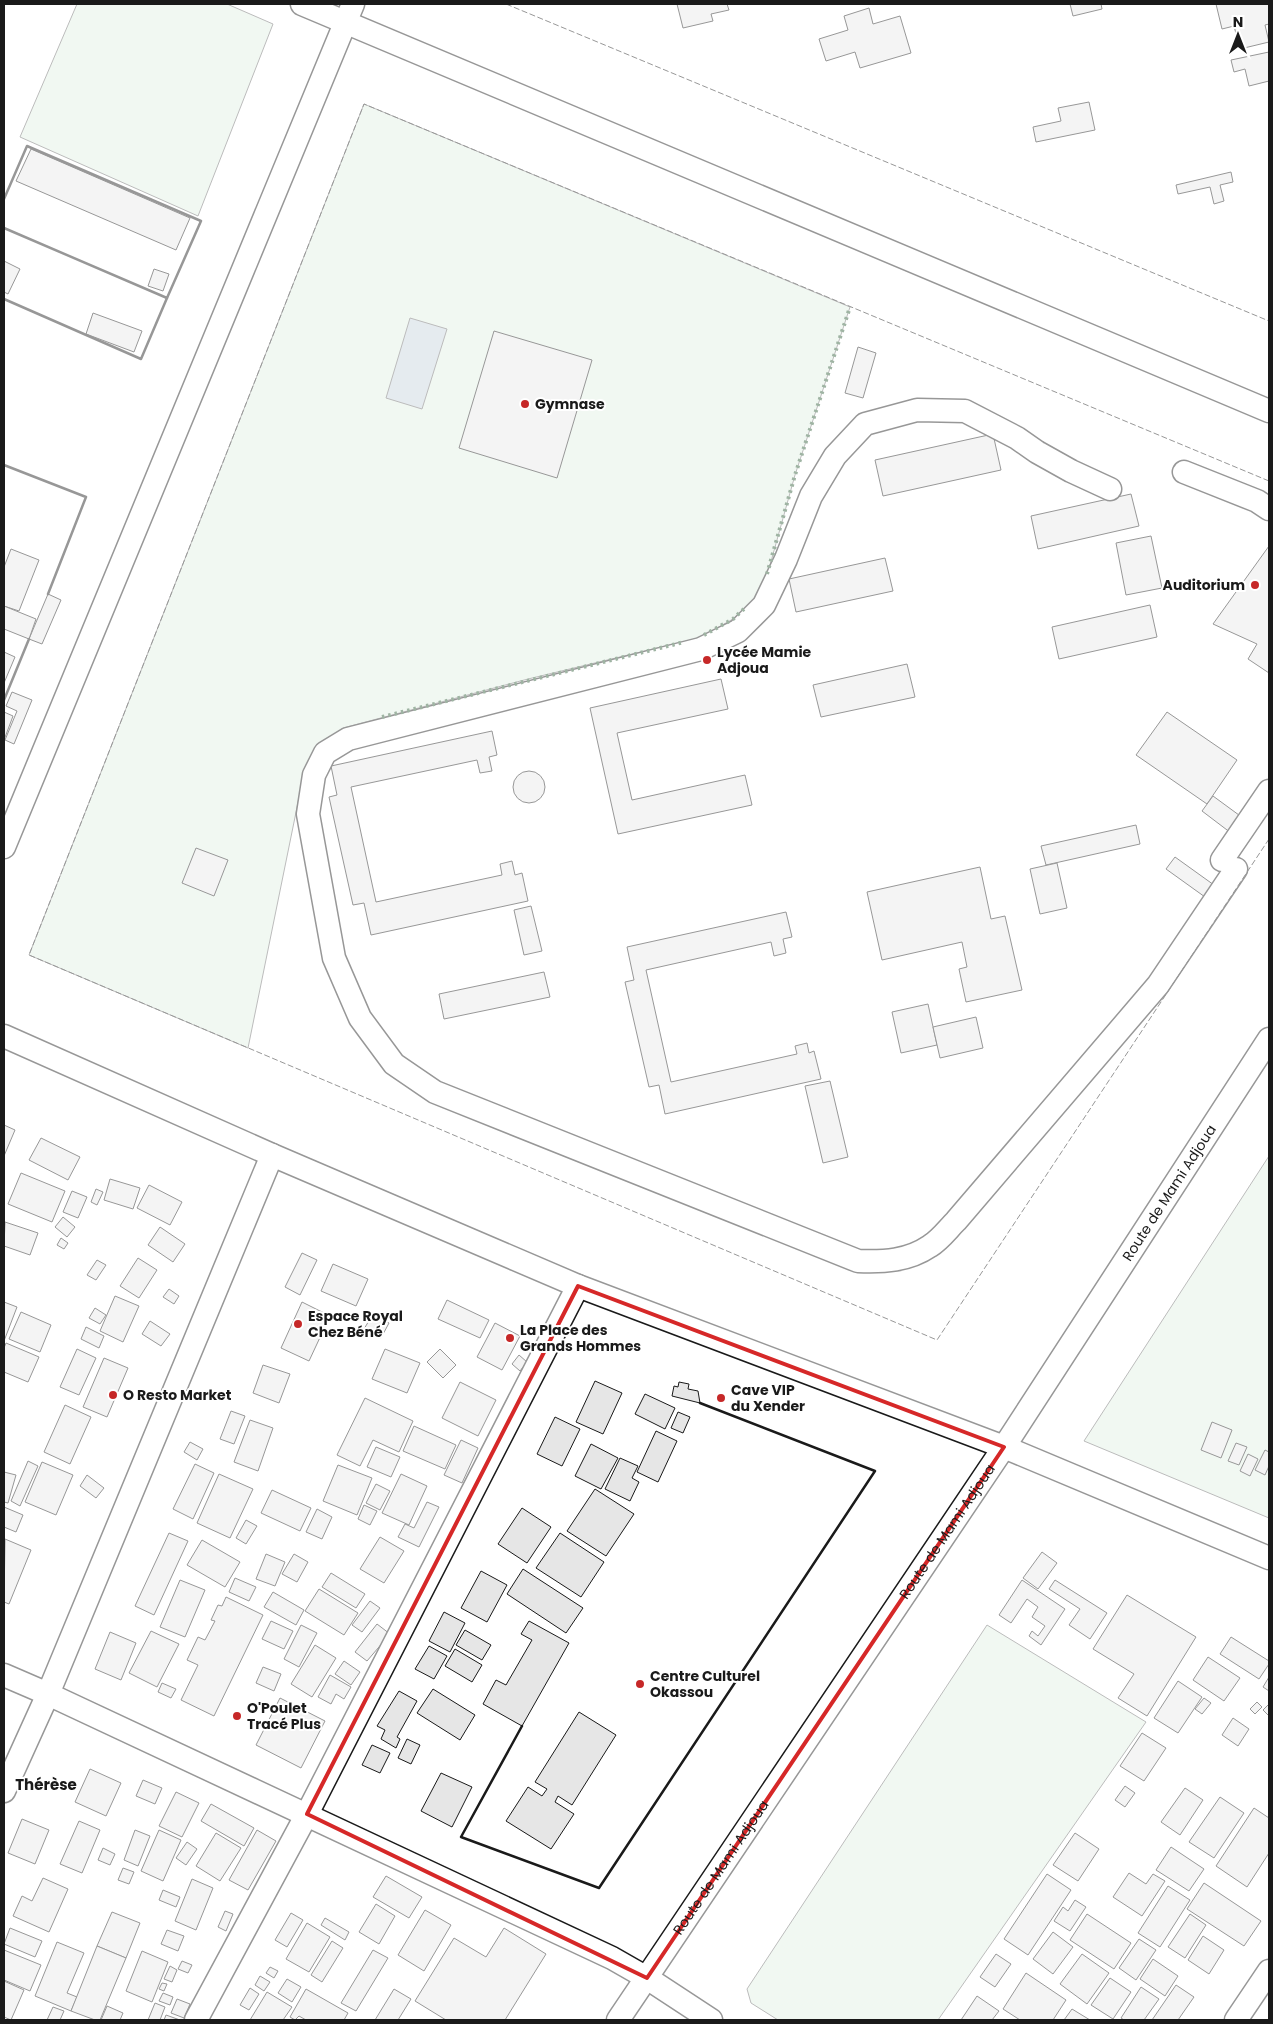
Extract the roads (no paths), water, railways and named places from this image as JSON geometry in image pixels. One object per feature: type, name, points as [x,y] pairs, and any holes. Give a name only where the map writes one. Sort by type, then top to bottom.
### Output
[{"type":"street","points":[[302,4],[349,12],[1269,411]]},
{"type":"street","points":[[4,847],[349,12]]},
{"type":"street","points":[[1110,489],[1045,457],[1017,438],[965,411],[917,410],[866,424],[835,456],[811,496],[786,559],[764,605],[738,631],[701,649],[348,739],[325,753],[314,776],[308,814],[334,958],[360,1018],[394,1064],[435,1092],[858,1261],[884,1262],[910,1257],[931,1246],[956,1221],[1158,985],[1229,865],[1269,791]]},
{"type":"street","points":[[1184,472],[1257,501],[1269,509]]},
{"type":"street","points":[[4,1036],[272,1155],[578,1286],[1004,1447],[1269,1558]]},
{"type":"street","name":"Route de Mami Adjoua","points":[[618,2020],[1004,1447],[1269,1039]]},
{"type":"street","points":[[4,1791],[48,1694],[272,1155]]},
{"type":"street","points":[[196,2020],[307,1814],[578,1286]]},
{"type":"street","points":[[4,1675],[307,1814],[612,1958],[647,1978],[711,2020]]},
{"type":"street","points":[[1236,2020],[1269,1971]]},
{"type":"place","name":"Gymnase","points":[[525,404]]},
{"type":"place","name":"Auditorium","points":[[1255,585]]},
{"type":"place","name":"Lycée Mamie Adjoua","points":[[707,660]]},
{"type":"place","name":"Espace Royal Chez Béné","points":[[298,1324]]},
{"type":"place","name":"La Place des Grands Hommes","points":[[510,1338]]},
{"type":"place","name":"O Resto Market","points":[[113,1395]]},
{"type":"place","name":"Cave VIP du Xender","points":[[721,1398]]},
{"type":"place","name":"Centre Culturel Okassou","points":[[640,1684]]},
{"type":"place","name":"O'Poulet Tracé Plus","points":[[237,1716]]},
{"type":"district","name":"Thérèse","points":[[46,1785]]}]
